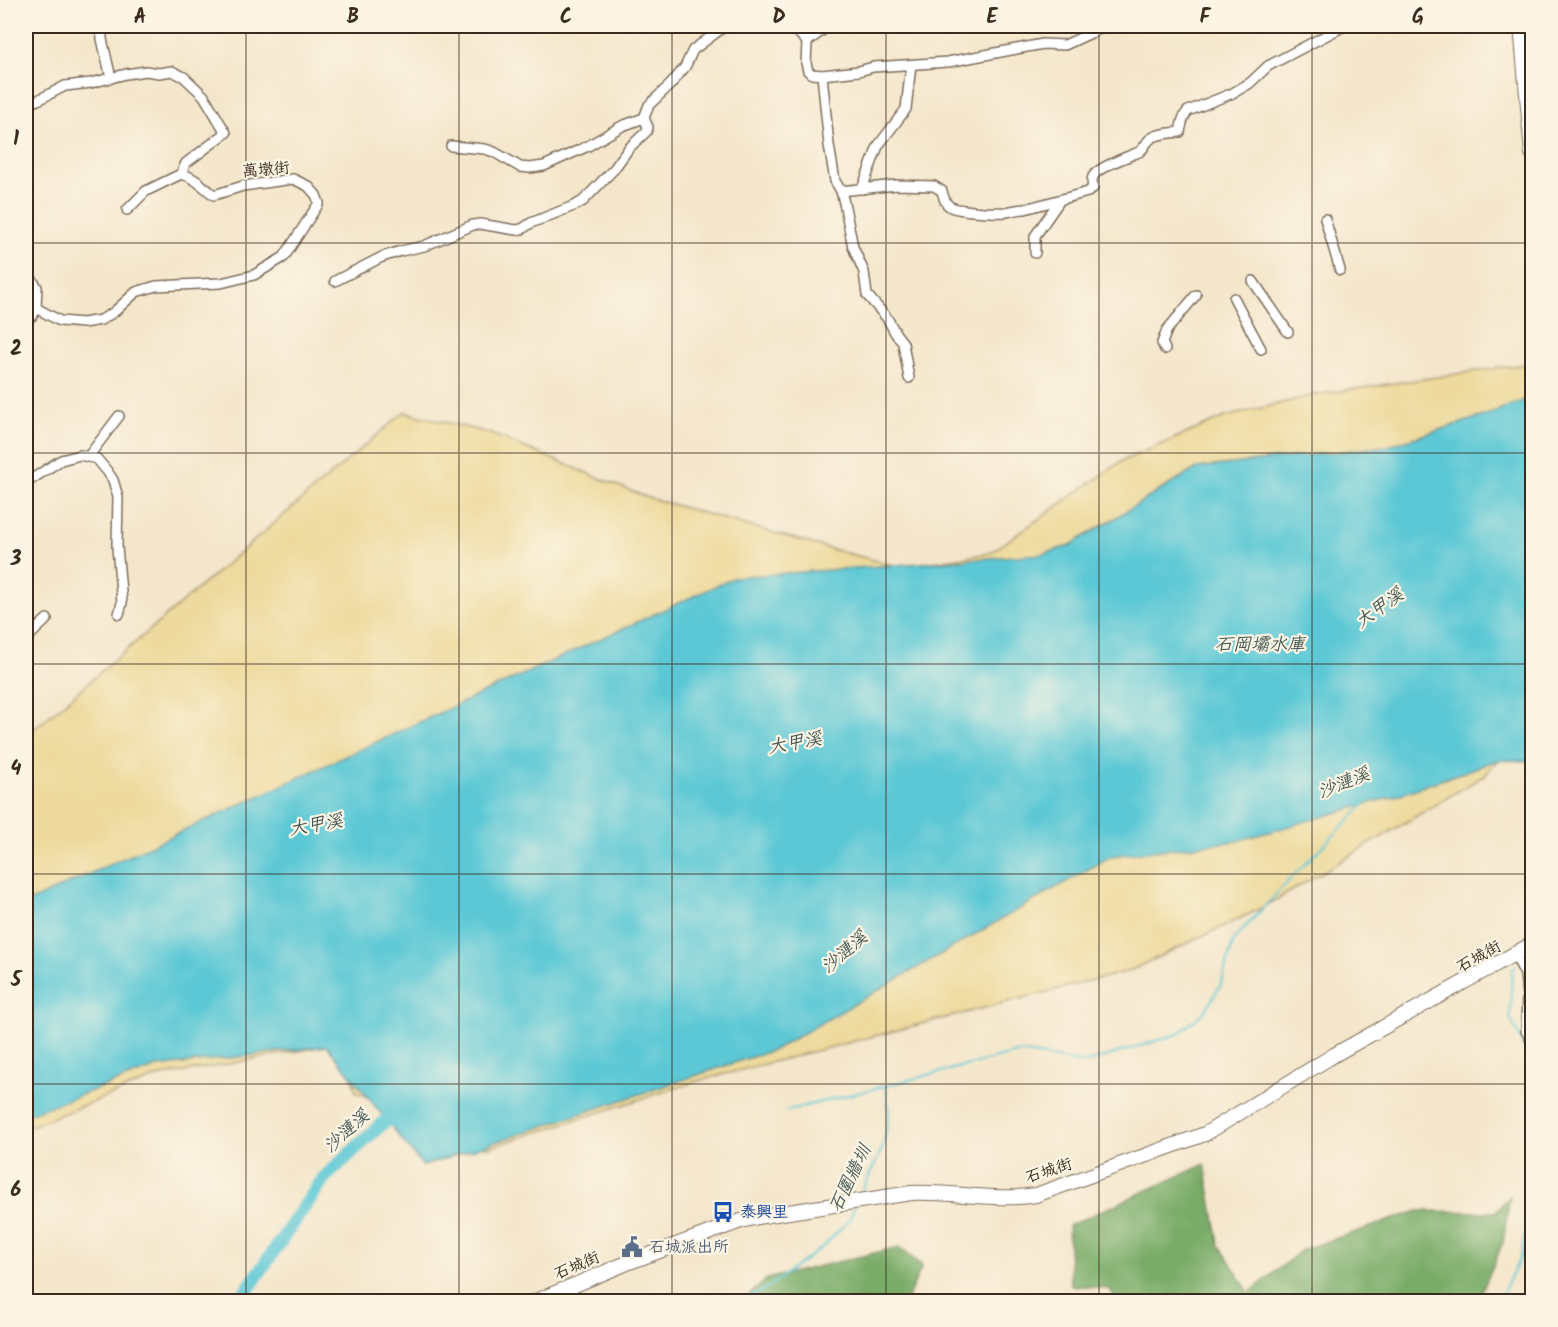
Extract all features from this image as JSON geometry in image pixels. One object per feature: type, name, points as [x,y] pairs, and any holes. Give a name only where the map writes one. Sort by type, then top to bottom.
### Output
[{"type":"street","points":[[101,26],[111,78]]},
{"type":"street","points":[[335,281],[382,257],[424,246],[473,225],[522,229],[583,201],[610,173],[629,148],[647,131],[648,127],[644,117],[649,105],[685,67],[693,50],[724,26]]},
{"type":"street","points":[[792,26],[807,42],[808,71],[822,75],[873,67],[948,62],[1043,44],[1065,45],[1106,26]]},
{"type":"street","points":[[807,42],[830,26]]},
{"type":"street","points":[[841,191],[896,185],[934,186],[942,191],[944,199],[951,207],[1005,212],[1025,209],[1092,190],[1092,180],[1096,172],[1143,149],[1155,136],[1180,132],[1184,114],[1188,111],[1233,93],[1250,83],[1268,66],[1344,26]]},
{"type":"street","points":[[1521,26],[1533,153]]},
{"type":"street","points":[[862,189],[878,146],[906,109],[911,65]]},
{"type":"street","points":[[26,104],[65,86],[146,71],[159,73],[172,71],[184,77],[204,96],[226,133],[186,163],[181,174],[146,191],[127,210]]},
{"type":"street","points":[[822,75],[836,181],[841,191],[853,247],[864,272],[867,294],[887,318],[903,343],[909,378]]},
{"type":"street","points":[[452,146],[485,149],[499,154],[520,167],[544,166],[644,117]]},
{"type":"street","name":"萬墩街","points":[[36,308],[60,321],[101,320],[114,312],[136,292],[156,286],[221,283],[254,275],[284,257],[319,203],[316,195],[308,186],[293,179],[243,186],[214,195],[190,176],[181,174]]},
{"type":"street","points":[[1035,253],[1035,236],[1060,200]]},
{"type":"street","points":[[1325,219],[1340,270]]},
{"type":"street","points":[[26,276],[30,277],[37,287],[36,308],[33,315],[26,321]]},
{"type":"street","points":[[1253,281],[1288,333]]},
{"type":"street","points":[[1165,349],[1162,343],[1167,330],[1196,295]]},
{"type":"street","points":[[1234,298],[1261,349]]},
{"type":"street","points":[[88,457],[119,416]]},
{"type":"street","points":[[26,483],[61,460],[80,455],[97,459],[107,471],[113,480],[118,497],[117,547],[122,603],[119,614]]},
{"type":"street","points":[[26,639],[47,619]]},
{"type":"street","name":"石城街","points":[[534,1302],[627,1263],[741,1221],[763,1216],[911,1193],[928,1192],[1006,1198],[1036,1195],[1205,1134],[1334,1055],[1517,957],[1533,944]]},
{"type":"street","points":[[1517,957],[1525,974],[1529,1030],[1533,1042]]},
{"type":"green space","points":[[1205,1164],[1219,1244],[1249,1293],[1302,1250],[1418,1211],[1495,1212],[1510,1196],[1503,1242],[1478,1301],[1117,1302],[1110,1289],[1071,1285],[1068,1226]]},
{"type":"green space","points":[[899,1247],[922,1266],[906,1301],[743,1301],[767,1279]]},
{"type":"sand","points":[[1532,363],[1532,397],[1484,416],[1388,446],[1197,468],[1069,546],[1043,554],[1395,796],[1498,760],[1485,775],[1266,906],[1129,971],[694,1082],[488,1148],[356,1092],[342,1043],[157,1077],[26,1128],[26,736],[404,412],[489,433],[646,497],[900,567],[990,553],[1122,461],[1225,417],[1314,395]]},
{"type":"water","points":[[1532,397],[1532,761],[1498,760],[1395,796],[1237,841],[1111,856],[776,1049],[423,1166],[327,1046],[157,1067],[26,1115],[26,903],[735,577],[1043,554],[1069,546],[1197,468],[1388,446],[1484,416]]},
{"type":"waterway","points":[[785,1111],[1021,1052],[1085,1063],[1178,1034],[1205,1011],[1221,984],[1234,939],[1365,804]]},
{"type":"waterway","points":[[1522,963],[1532,956]]},
{"type":"waterway","points":[[1517,966],[1512,969],[1510,1018],[1532,1063]]},
{"type":"waterway","name":"石圍牆圳","points":[[860,1195],[883,1147],[889,1113],[886,1087]]},
{"type":"waterway","name":"沙漣溪","points":[[234,1302],[245,1293],[324,1178],[385,1121],[404,1117]]},
{"type":"waterway","points":[[1502,1302],[1501,1296],[1522,1254],[1528,1210],[1532,1203]]},
{"type":"waterway","name":"石圍牆圳","points":[[739,1302],[764,1290],[823,1247],[849,1220],[855,1206]]},
{"type":"place","name":"泰興里","points":[[723,1212]]},
{"type":"place","name":"石城派出所","points":[[632,1247]]},
{"type":"water label","name":"大甲溪","points":[[1380,609]]},
{"type":"water label","name":"石岡壩水庫","points":[[1260,645]]},
{"type":"water label","name":"大甲溪","points":[[795,744]]},
{"type":"water label","name":"大甲溪","points":[[316,826]]}]
